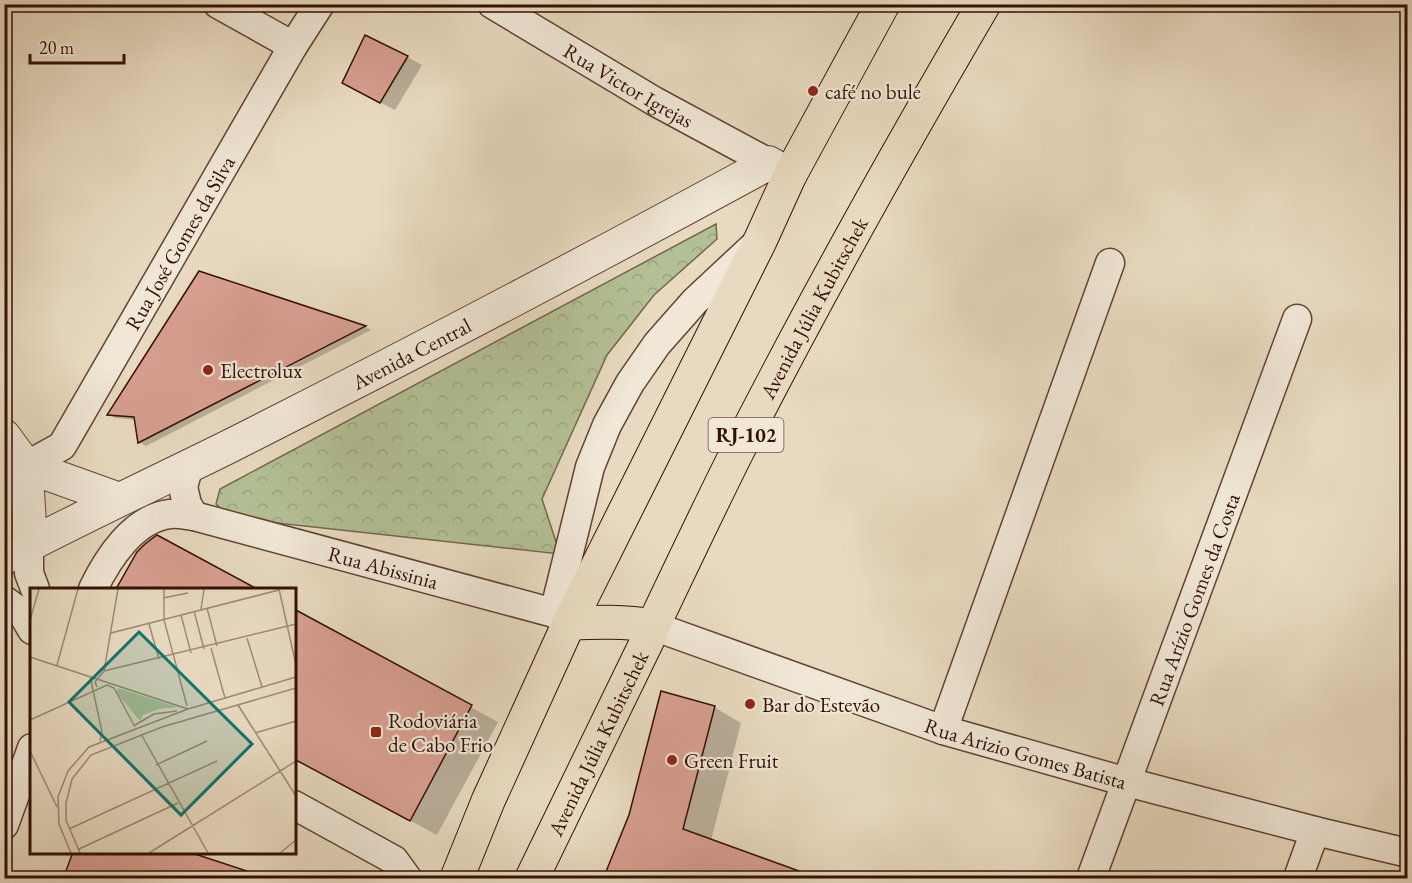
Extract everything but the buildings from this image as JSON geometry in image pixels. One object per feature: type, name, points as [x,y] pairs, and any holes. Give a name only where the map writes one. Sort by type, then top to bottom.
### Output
[{"type":"main road","points":[[457,879],[562,618],[760,241],[779,169],[883,4]]},
{"type":"main road","name":"Avenida Júlia Kubitschek","points":[[532,879],[738,451],[828,278],[934,88],[984,4]]},
{"type":"main road","points":[[562,618],[653,626]]},
{"type":"street","points":[[218,4],[293,46]]},
{"type":"street","name":"Rua José Gomes da Silva","points":[[26,466],[62,446],[293,46],[320,4]]},
{"type":"street","name":"Rua Victor Igrejas","points":[[492,4],[654,100],[779,169]]},
{"type":"street","name":"Avenida Central","points":[[17,553],[118,499],[614,248],[779,169]]},
{"type":"street","points":[[562,618],[590,467],[607,425],[630,383],[657,344],[695,301],[760,241]]},
{"type":"street","points":[[943,730],[1110,262]]},
{"type":"street","name":"Rua Arízio Gomes da Costa","points":[[1091,879],[1297,319]]},
{"type":"street","points":[[4,436],[26,466],[29,516],[17,553],[35,588]]},
{"type":"street","points":[[189,465],[183,487],[187,504],[194,516]]},
{"type":"street","points":[[26,466],[118,499]]},
{"type":"street","name":"Rua Abissinia","points":[[94,588],[131,532],[150,519],[172,513],[194,516],[562,618]]},
{"type":"street","points":[[4,600],[22,613],[30,627]]},
{"type":"street","name":"Rua Arizio Gomes Batista","points":[[653,626],[943,730],[1127,782],[1407,853]]},
{"type":"street","points":[[4,825],[30,754]]},
{"type":"street","points":[[296,807],[394,860],[407,879]]},
{"type":"street","points":[[1298,879],[1315,831]]},
{"type":"green space","points":[[716,224],[717,239],[654,295],[607,355],[542,499],[560,554],[230,518],[216,504],[220,489]]},
{"type":"place","name":"café no bule","points":[[813,91]]},
{"type":"place","name":"Electrolux","points":[[208,370]]},
{"type":"place","name":"Bar do Estevão","points":[[750,704]]},
{"type":"place","name":"Rodoviária de Cabo Frio","points":[[376,732]]},
{"type":"place","name":"Green Fruit","points":[[672,760]]}]
